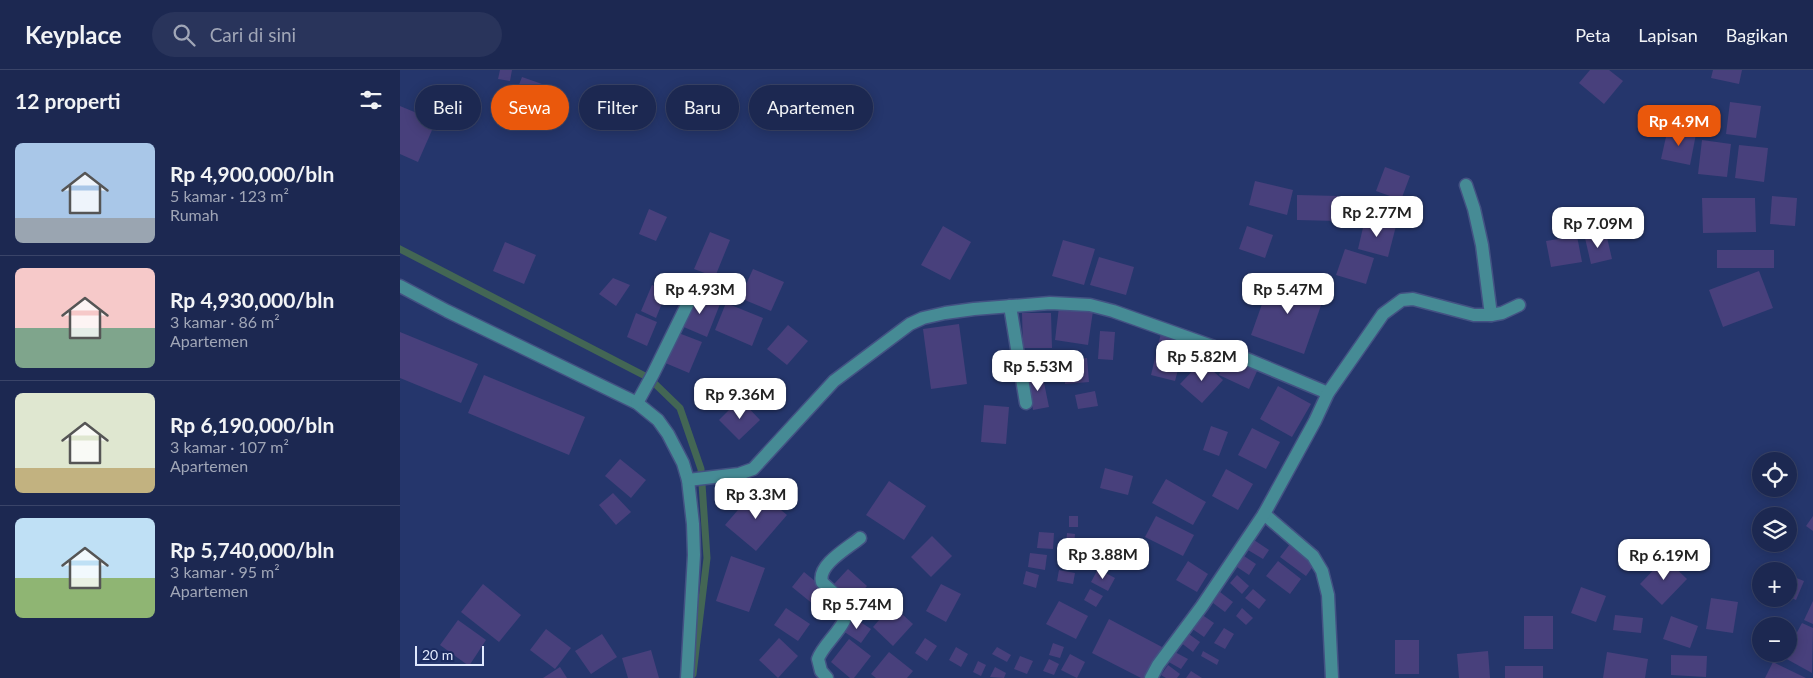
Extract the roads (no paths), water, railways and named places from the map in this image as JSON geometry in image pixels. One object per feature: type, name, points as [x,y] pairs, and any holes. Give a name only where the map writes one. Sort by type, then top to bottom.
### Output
[{"type":"street","points":[[1466,185],[1474,209],[1482,245],[1491,315]]},
{"type":"street","points":[[400,286],[456,316],[637,403],[658,420],[668,434],[683,463],[698,479],[693,524],[694,555],[686,678]]},
{"type":"street","points":[[637,403],[693,293]]},
{"type":"street","points":[[1151,678],[1177,637],[1211,592],[1264,514],[1315,422],[1328,393],[1383,314],[1402,300],[1413,299],[1474,315],[1502,313],[1520,305]]},
{"type":"street","points":[[698,479],[739,474],[753,469],[834,382],[910,324],[923,318],[945,313],[1050,303],[1090,305],[1237,355],[1328,393]]},
{"type":"street","points":[[1010,306],[1026,403]]},
{"type":"street","points":[[1264,514],[1313,556],[1322,571],[1328,595],[1332,678]]},
{"type":"street","points":[[827,678],[821,671],[818,659],[823,648],[842,624],[847,612],[846,606],[822,582],[821,572],[860,538]]},
{"type":"waterway","points":[[400,249],[649,378],[680,408],[701,469],[707,558],[693,674]]}]
